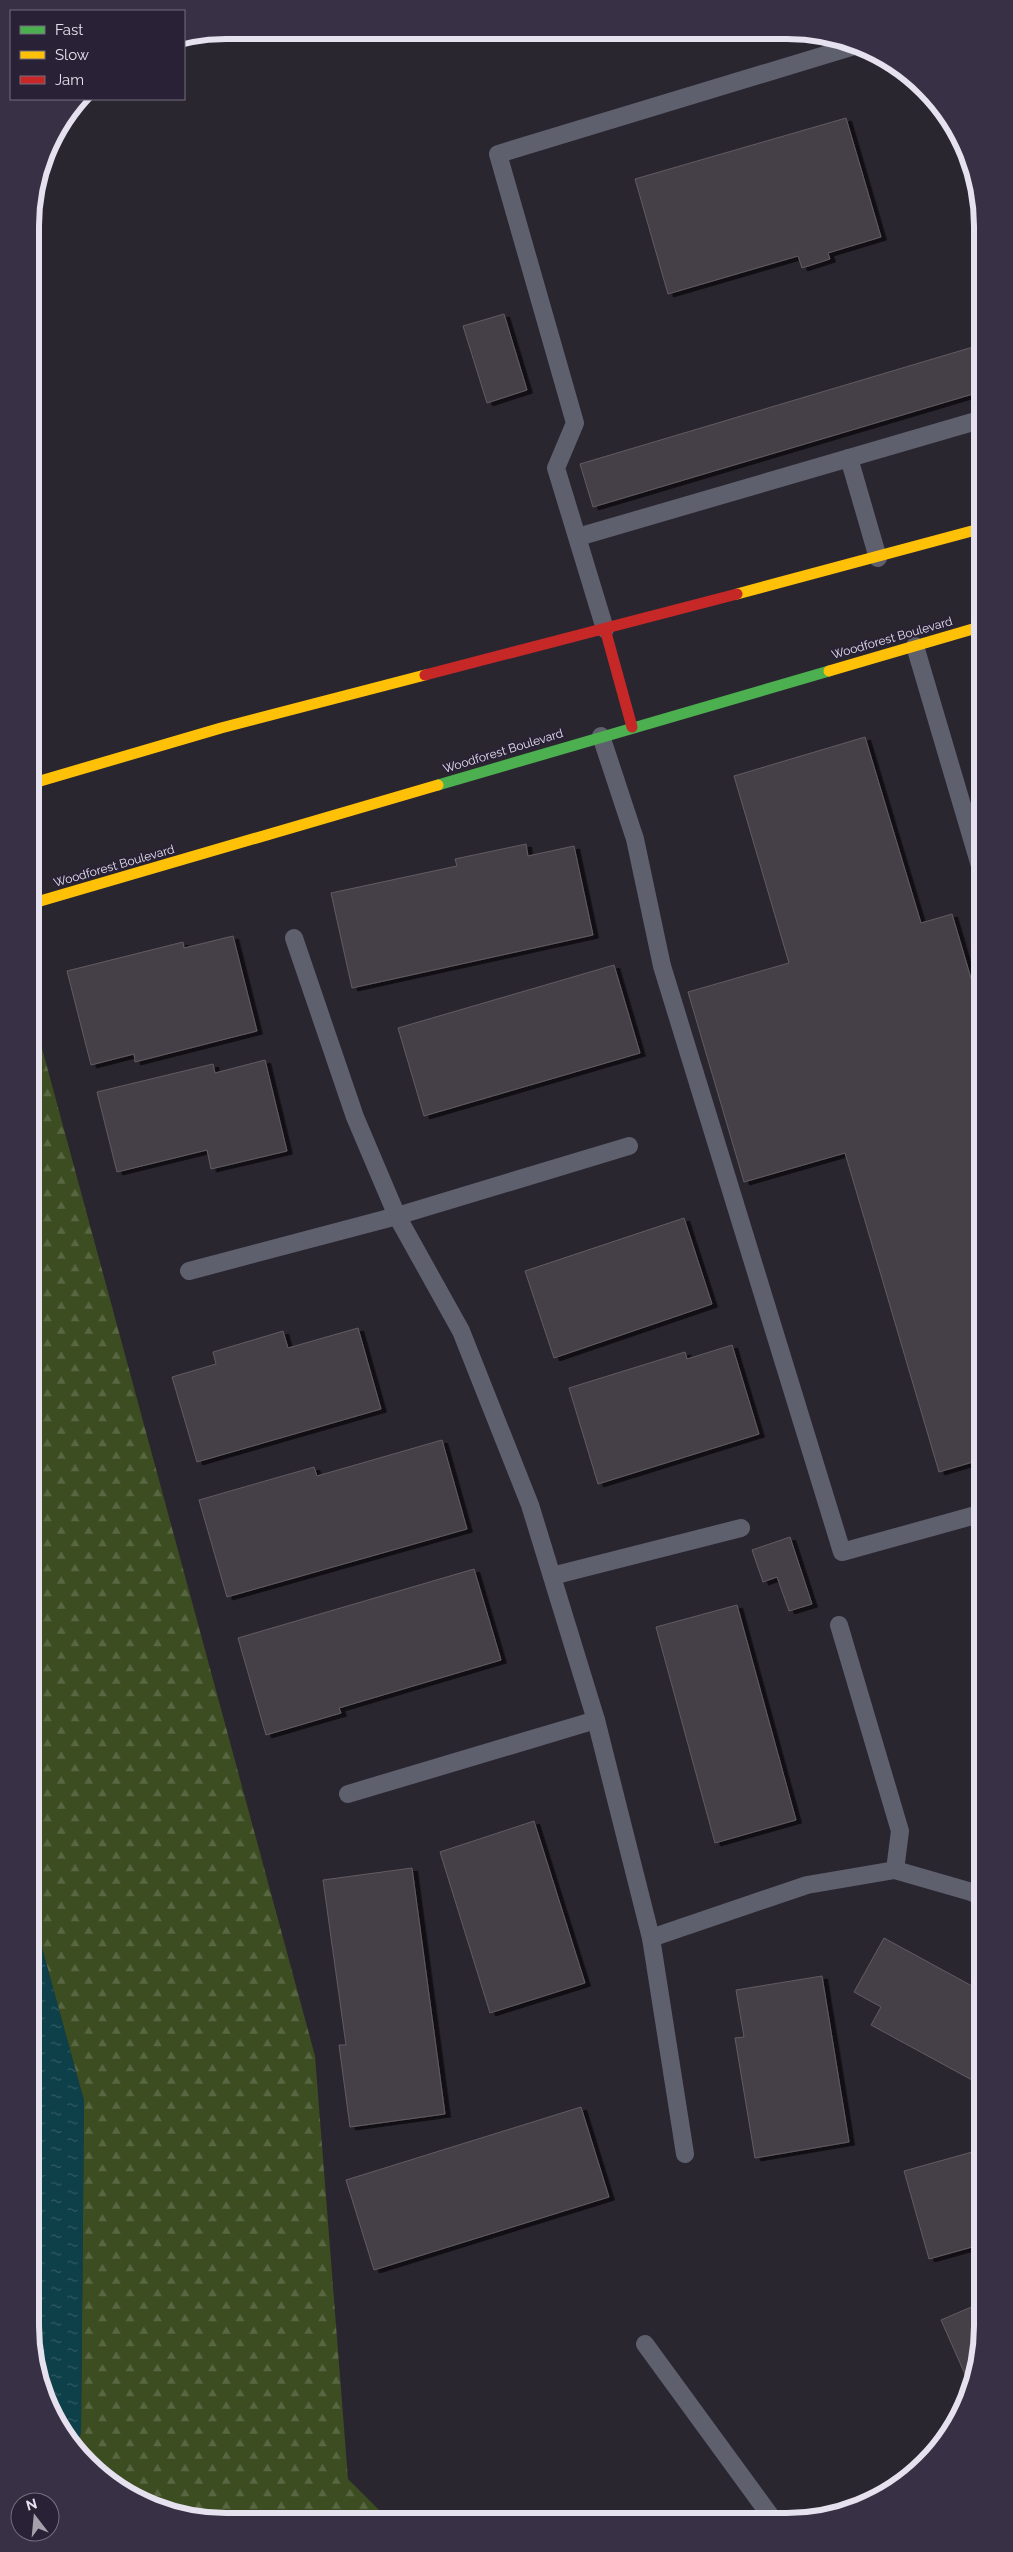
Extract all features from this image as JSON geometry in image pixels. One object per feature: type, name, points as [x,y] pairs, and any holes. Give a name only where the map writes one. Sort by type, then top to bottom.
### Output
[{"type":"main road","points":[[39,781],[221,728],[878,558],[974,531]]},
{"type":"main road","points":[[605,629],[632,727]]},
{"type":"main road","name":"Woodforest Boulevard","points":[[39,901],[974,629]]},
{"type":"lane","points":[[605,629],[556,468],[575,423],[498,154],[846,49]]},
{"type":"lane","points":[[578,537],[974,421]]},
{"type":"lane","points":[[849,458],[878,558]]},
{"type":"lane","points":[[915,646],[974,846]]},
{"type":"lane","points":[[601,736],[635,839],[662,966],[842,1552],[974,1515]]},
{"type":"lane","points":[[294,938],[354,1117],[397,1216],[461,1331],[530,1506],[596,1720],[651,1938],[685,2154]]},
{"type":"lane","points":[[189,1271],[397,1216],[629,1146]]},
{"type":"lane","points":[[552,1576],[741,1528]]},
{"type":"lane","points":[[839,1625],[900,1831],[895,1870]]},
{"type":"lane","points":[[348,1794],[596,1720]]},
{"type":"lane","points":[[651,1938],[807,1885],[895,1870],[974,1893]]},
{"type":"lane","points":[[645,2344],[768,2513]]},
{"type":"green space","points":[[39,1037],[315,2056],[348,2479],[382,2513],[214,2513],[189,2510],[154,2499],[122,2482],[102,2467],[78,2442],[81,2432],[84,2101],[39,1937]]},
{"type":"water","points":[[39,1937],[84,2101],[81,2432],[78,2442],[58,2409],[45,2375],[40,2351]]},
{"type":"building","points":[[846,118],[881,237],[828,253],[830,259],[802,268],[798,256],[668,294],[635,179]]},
{"type":"building","points":[[504,314],[527,390],[487,403],[463,326]]},
{"type":"building","points":[[974,347],[974,394],[593,507],[580,464]]},
{"type":"building","points":[[865,737],[921,923],[952,914],[974,989],[974,1462],[939,1472],[845,1153],[744,1182],[688,992],[789,963],[734,776]]},
{"type":"building","points":[[526,844],[528,856],[574,846],[593,935],[352,988],[331,893],[457,866],[455,859]]},
{"type":"building","points":[[233,936],[257,1031],[135,1062],[134,1054],[91,1065],[67,971],[183,942],[184,948]]},
{"type":"building","points":[[614,965],[640,1053],[424,1116],[398,1028]]},
{"type":"building","points":[[265,1060],[287,1151],[211,1169],[207,1150],[117,1172],[97,1092],[213,1064],[215,1073]]},
{"type":"building","points":[[684,1218],[712,1304],[554,1358],[525,1271]]},
{"type":"building","points":[[358,1328],[381,1409],[197,1462],[172,1377],[216,1364],[213,1352],[283,1331],[288,1348]]},
{"type":"building","points":[[732,1345],[759,1434],[598,1484],[569,1388],[685,1352],[687,1359]]},
{"type":"building","points":[[442,1440],[467,1529],[227,1597],[199,1500],[314,1467],[317,1476]]},
{"type":"building","points":[[790,1537],[812,1604],[789,1611],[777,1577],[763,1582],[752,1550]]},
{"type":"building","points":[[474,1569],[501,1660],[339,1708],[341,1713],[266,1735],[238,1638]]},
{"type":"building","points":[[737,1605],[796,1820],[715,1843],[656,1627]]},
{"type":"building","points":[[534,1821],[585,1983],[490,2013],[440,1852]]},
{"type":"building","points":[[412,1868],[445,2114],[350,2127],[339,2045],[346,2045],[323,1880]]},
{"type":"building","points":[[884,1938],[974,1987],[974,2081],[871,2025],[881,2007],[854,1992]]},
{"type":"building","points":[[822,1976],[849,2142],[755,2158],[735,2038],[744,2037],[736,1990]]},
{"type":"building","points":[[581,2107],[609,2197],[374,2270],[346,2180]]},
{"type":"building","points":[[974,2152],[974,2246],[929,2259],[904,2171]]},
{"type":"building","points":[[974,2306],[973,2351],[967,2378],[941,2320]]},
{"type":"traffic: fast","points":[[438,785],[829,671]]},
{"type":"traffic: slow","points":[[737,594],[974,530]]},
{"type":"traffic: slow","points":[[829,671],[974,629]]},
{"type":"traffic: slow","points":[[39,781],[221,728],[425,675]]},
{"type":"traffic: slow","points":[[39,901],[438,785]]},
{"type":"traffic: jam","points":[[425,675],[737,594]]},
{"type":"traffic: jam","points":[[605,629],[632,727]]}]
